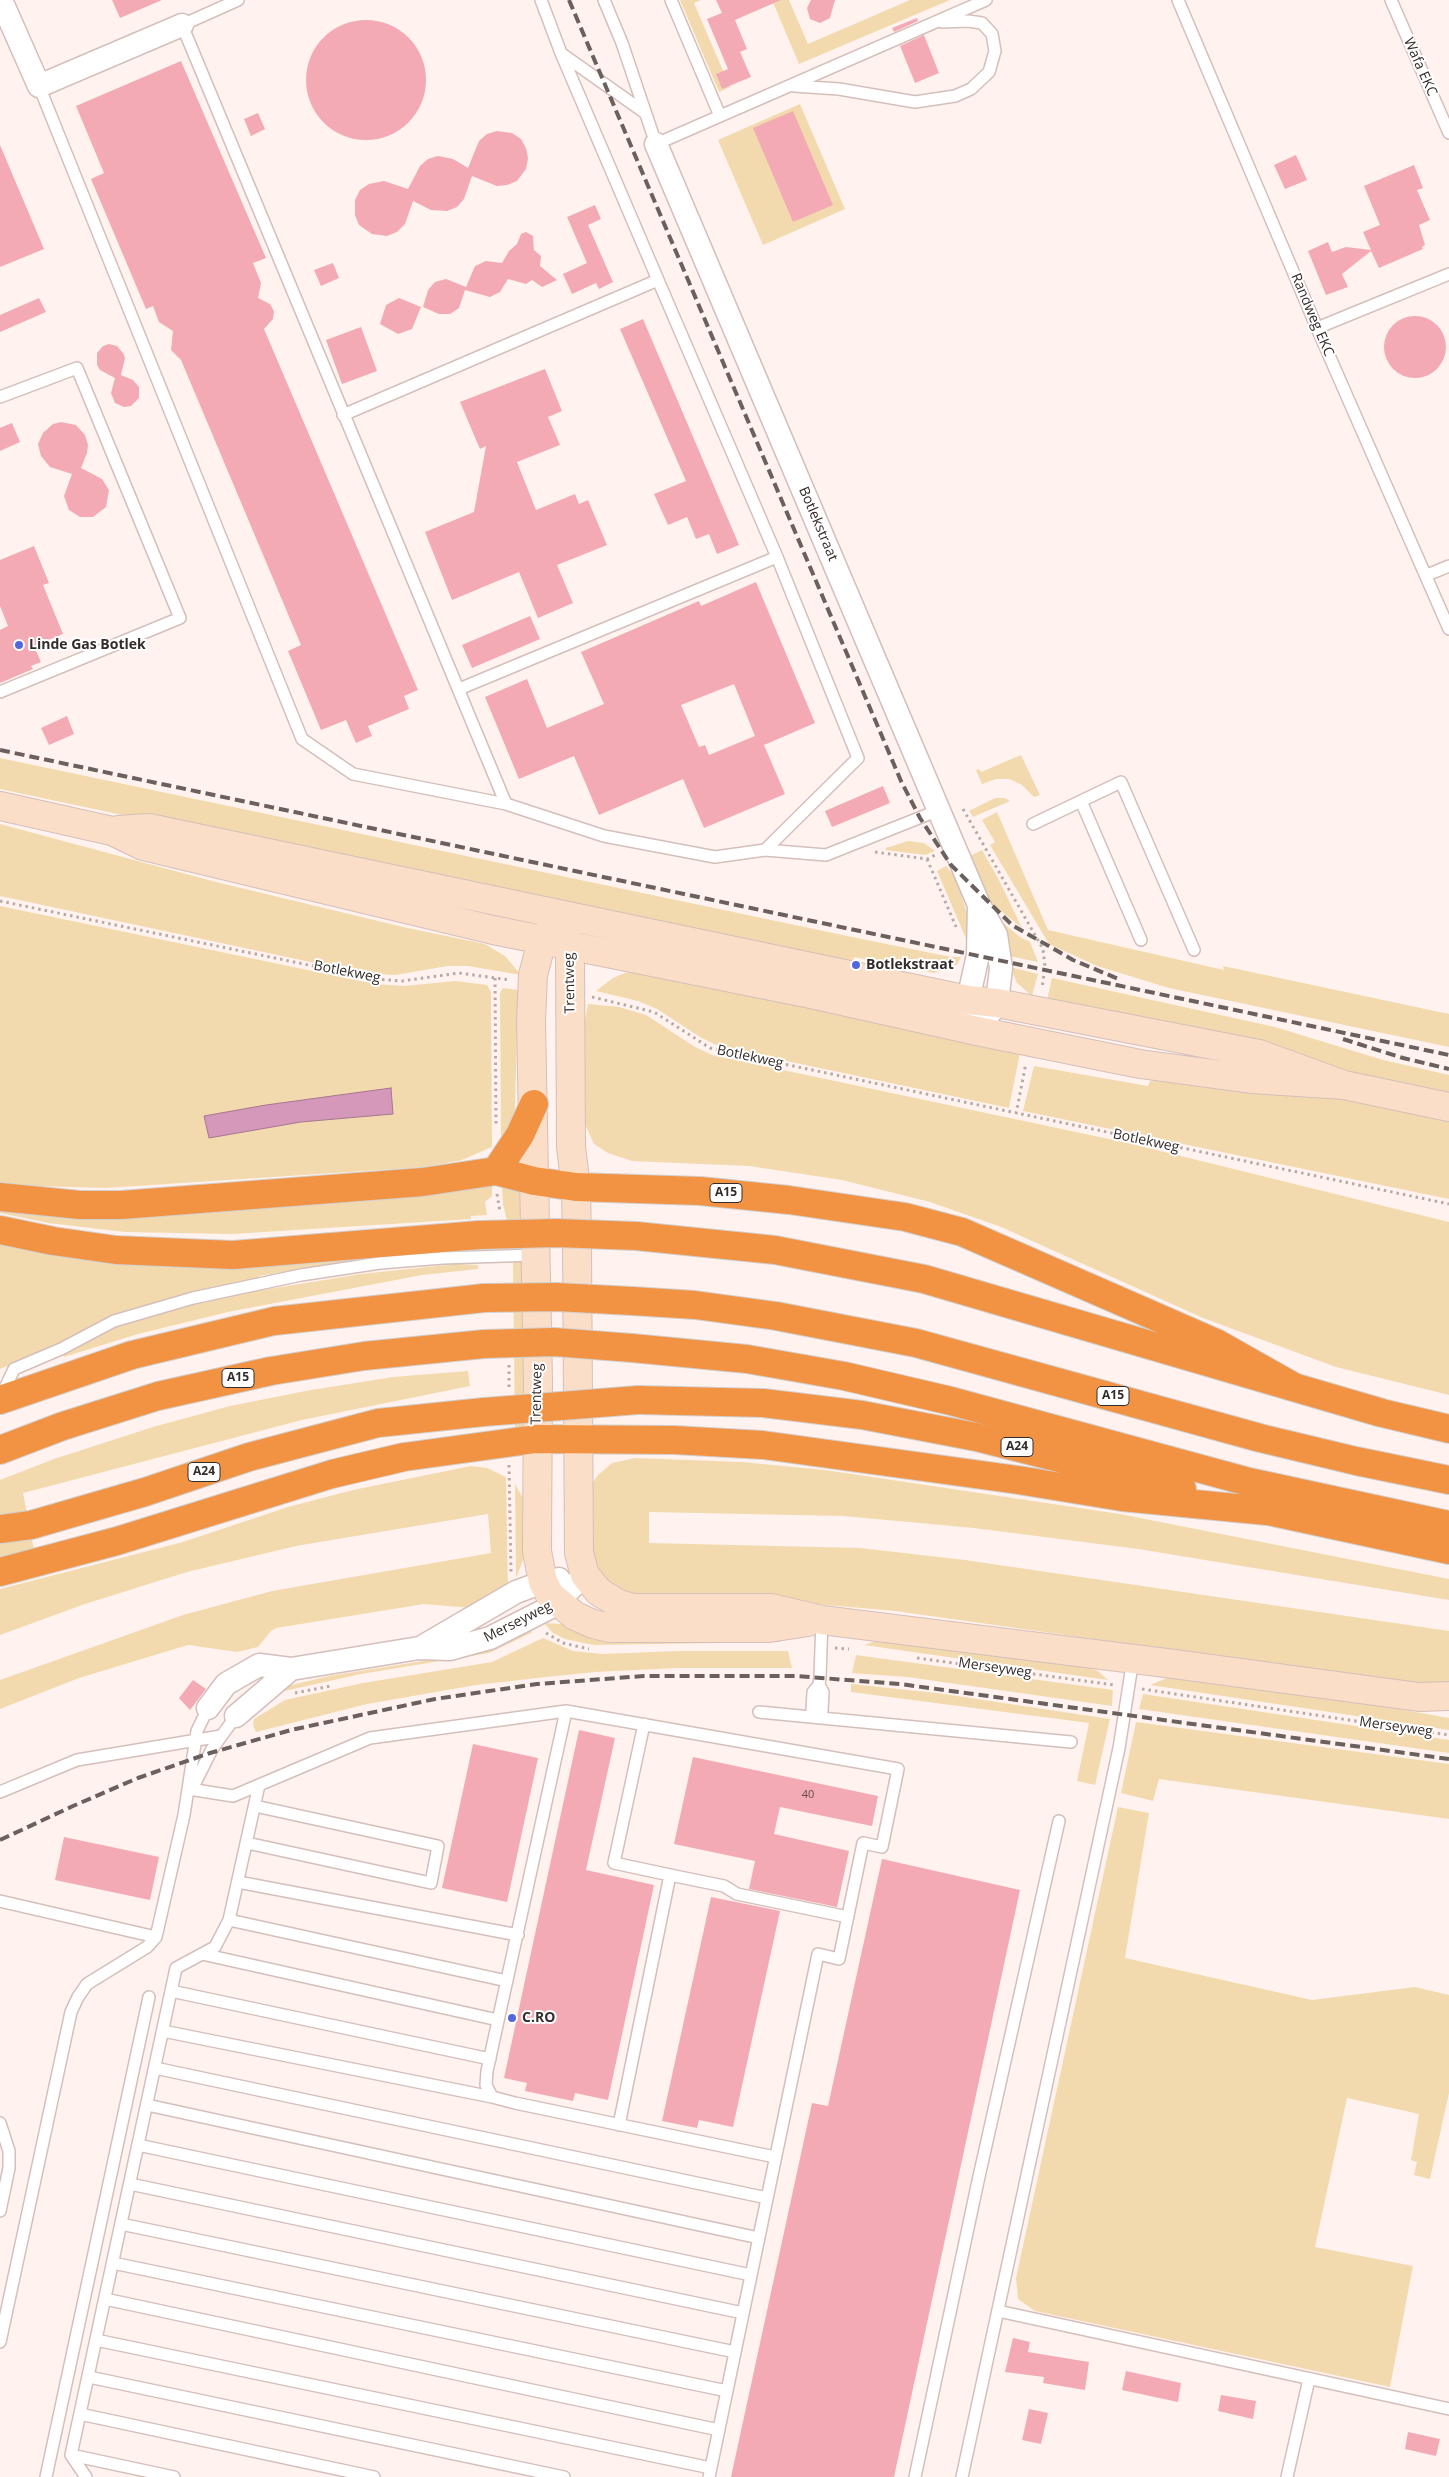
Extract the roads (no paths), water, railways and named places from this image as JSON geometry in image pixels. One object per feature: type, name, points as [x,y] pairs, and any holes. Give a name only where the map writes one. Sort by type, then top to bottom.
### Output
[{"type":"highway","points":[[496,1171],[520,1135],[534,1104]]},
{"type":"highway","name":"A15","points":[[0,1197],[80,1205],[121,1204],[423,1182],[496,1171],[534,1181],[576,1187],[700,1191],[779,1198],[930,1222],[962,1232],[1216,1343],[1294,1387]]},
{"type":"highway","name":"A15","points":[[0,1230],[53,1241],[116,1250],[233,1255],[479,1235],[556,1233],[636,1236],[775,1250],[924,1278],[1294,1387],[1449,1429]]},
{"type":"highway","name":"A15","points":[[0,1399],[132,1355],[274,1321],[360,1310],[484,1298],[556,1297],[632,1301],[695,1305],[776,1316],[906,1341],[1260,1438],[1356,1461],[1449,1480]]},
{"type":"highway","name":"A15","points":[[0,1450],[63,1426],[158,1396],[261,1373],[364,1356],[484,1344],[554,1342],[747,1359],[844,1376],[951,1401],[1257,1484],[1449,1525]]},
{"type":"highway","name":"A24","points":[[0,1529],[31,1525],[145,1492],[249,1457],[378,1424],[484,1412],[638,1400],[763,1402],[862,1415],[996,1442],[1267,1511]]},
{"type":"highway","points":[[0,1572],[117,1541],[332,1474],[404,1457],[536,1439],[578,1441],[674,1440],[763,1445],[1018,1480],[1122,1497],[1267,1511],[1449,1550]]},
{"type":"main road","points":[[0,806],[112,831],[143,846],[542,941],[811,994],[977,1032],[1140,1064],[1251,1079],[1344,1085]]},
{"type":"main road","points":[[112,831],[149,828],[968,1000],[997,1003],[1258,1054],[1344,1085],[1449,1107]]},
{"type":"main road","name":"Trentweg","points":[[550,1592],[537,1551],[536,1439],[538,1382],[531,1021],[532,984],[542,941],[562,916]]},
{"type":"main road","name":"Trentweg","points":[[562,916],[570,947],[571,1147],[576,1187],[579,1553],[585,1575]]},
{"type":"main road","name":"Merseyweg","points":[[585,1575],[608,1599],[632,1608],[770,1608],[822,1620],[1419,1697],[1449,1696]]},
{"type":"main road","name":"Merseyweg","points":[[550,1592],[575,1616],[593,1624],[610,1628],[769,1628],[822,1620]]},
{"type":"main road","name":"Merseyweg","points":[[1419,1697],[1449,1709]]},
{"type":"street","points":[[2,0],[38,86],[182,25]]},
{"type":"street","name":"Botlekstraat","points":[[656,144],[954,847],[979,905],[996,935],[1001,968],[997,1003],[977,1032]]},
{"type":"street","name":"Botlekstraat","points":[[977,1032],[968,1000],[978,956],[979,905]]},
{"type":"street","name":"Merseyweg","points":[[208,1708],[226,1684],[258,1665],[291,1669],[419,1648],[516,1592],[550,1592],[585,1575]]},
{"type":"street","points":[[236,1716],[291,1669]]},
{"type":"lane","points":[[238,0],[182,25],[506,804]]},
{"type":"lane","points":[[541,0],[561,53],[777,557],[858,758],[765,850]]},
{"type":"lane","points":[[604,0],[622,43],[656,144],[986,0]]},
{"type":"lane","points":[[671,0],[720,116]]},
{"type":"lane","name":"Randweg EKC","points":[[1178,0],[1317,328],[1427,575],[1449,629]]},
{"type":"lane","name":"Wafa EKC","points":[[1391,0],[1449,133]]},
{"type":"lane","points":[[790,86],[816,86],[916,102],[955,96],[971,89],[989,72],[995,52],[992,34],[982,23],[968,21],[933,23]]},
{"type":"lane","points":[[561,53],[644,112]]},
{"type":"lane","points":[[38,86],[302,739],[352,774],[506,804],[604,836],[715,857],[765,850],[826,855],[939,810]]},
{"type":"lane","points":[[1317,328],[1449,274]]},
{"type":"lane","points":[[343,415],[658,280]]},
{"type":"lane","points":[[0,397],[77,368],[180,618],[0,692]]},
{"type":"lane","points":[[459,689],[777,557]]},
{"type":"lane","points":[[1427,575],[1449,566]]},
{"type":"lane","points":[[1033,824],[1121,782],[1194,950]]},
{"type":"lane","points":[[1081,801],[1141,940]]},
{"type":"lane","points":[[0,1399],[14,1370],[61,1349],[114,1321],[177,1302],[301,1275],[380,1263],[443,1258],[535,1255]]},
{"type":"lane","points":[[815,1716],[812,1710],[813,1692],[819,1685],[822,1620]]},
{"type":"lane","points":[[962,2477],[1119,1748],[1132,1659]]},
{"type":"lane","points":[[0,2342],[71,2012],[87,1984],[147,1946],[156,1937],[191,1789],[196,1739],[208,1708]]},
{"type":"lane","points":[[96,2340],[710,2473],[818,1954],[839,1959],[863,1843],[882,1847],[898,1769],[566,1711],[370,1738],[233,1796],[191,1789]]},
{"type":"lane","points":[[492,2097],[486,2085],[490,2059],[566,1711]]},
{"type":"lane","points":[[759,1712],[1072,1742]]},
{"type":"lane","points":[[191,1789],[221,1736],[236,1716]]},
{"type":"lane","points":[[644,1724],[614,1863],[724,1886],[737,1894],[848,1917]]},
{"type":"lane","points":[[0,1792],[77,1760],[221,1736]]},
{"type":"lane","points":[[82,2474],[71,2456],[176,1968],[215,1947],[229,1920],[259,1785]]},
{"type":"lane","points":[[247,1843],[431,1883],[433,1874],[438,1846],[255,1806]]},
{"type":"lane","points":[[915,2477],[976,2190],[1059,1821]]},
{"type":"lane","points":[[619,2125],[670,1875]]},
{"type":"lane","points":[[238,1882],[518,1935]]},
{"type":"lane","points":[[0,1901],[156,1937]]},
{"type":"lane","points":[[229,1920],[507,1981]]},
{"type":"lane","points":[[202,1954],[498,2020]]},
{"type":"lane","points":[[171,1991],[490,2059]]},
{"type":"lane","points":[[49,2476],[149,1997]]},
{"type":"lane","points":[[163,2030],[775,2157]]},
{"type":"lane","points":[[155,2068],[767,2198]]},
{"type":"lane","points":[[147,2105],[759,2238]]},
{"type":"lane","points":[[0,2123],[9,2152],[9,2168],[0,2211]]},
{"type":"lane","points":[[138,2145],[751,2275]]},
{"type":"lane","points":[[130,2184],[743,2314]]},
{"type":"lane","points":[[121,2224],[735,2352]]},
{"type":"lane","points":[[113,2263],[727,2391]]},
{"type":"lane","points":[[105,2299],[719,2430]]},
{"type":"lane","points":[[998,2311],[1449,2409]]},
{"type":"lane","points":[[88,2377],[564,2477]]},
{"type":"lane","points":[[1287,2477],[1309,2379]]},
{"type":"lane","points":[[80,2414],[374,2477]]},
{"type":"lane","points":[[71,2456],[174,2477]]},
{"type":"railway","points":[[569,0],[901,781],[920,818],[951,865],[1012,925],[1073,960],[1121,980]]},
{"type":"railway","points":[[0,750],[1449,1055]]},
{"type":"railway","points":[[1343,1039],[1403,1058],[1449,1069]]},
{"type":"railway","points":[[0,1840],[138,1778],[210,1753],[291,1730],[435,1699],[537,1684],[644,1676],[795,1676],[900,1684],[1449,1759]]},
{"type":"place","name":"Linde Gas Botlek","points":[[19,645]]},
{"type":"place","name":"Botlekstraat","points":[[856,965]]},
{"type":"place","name":"C.RO","points":[[512,2018]]}]
